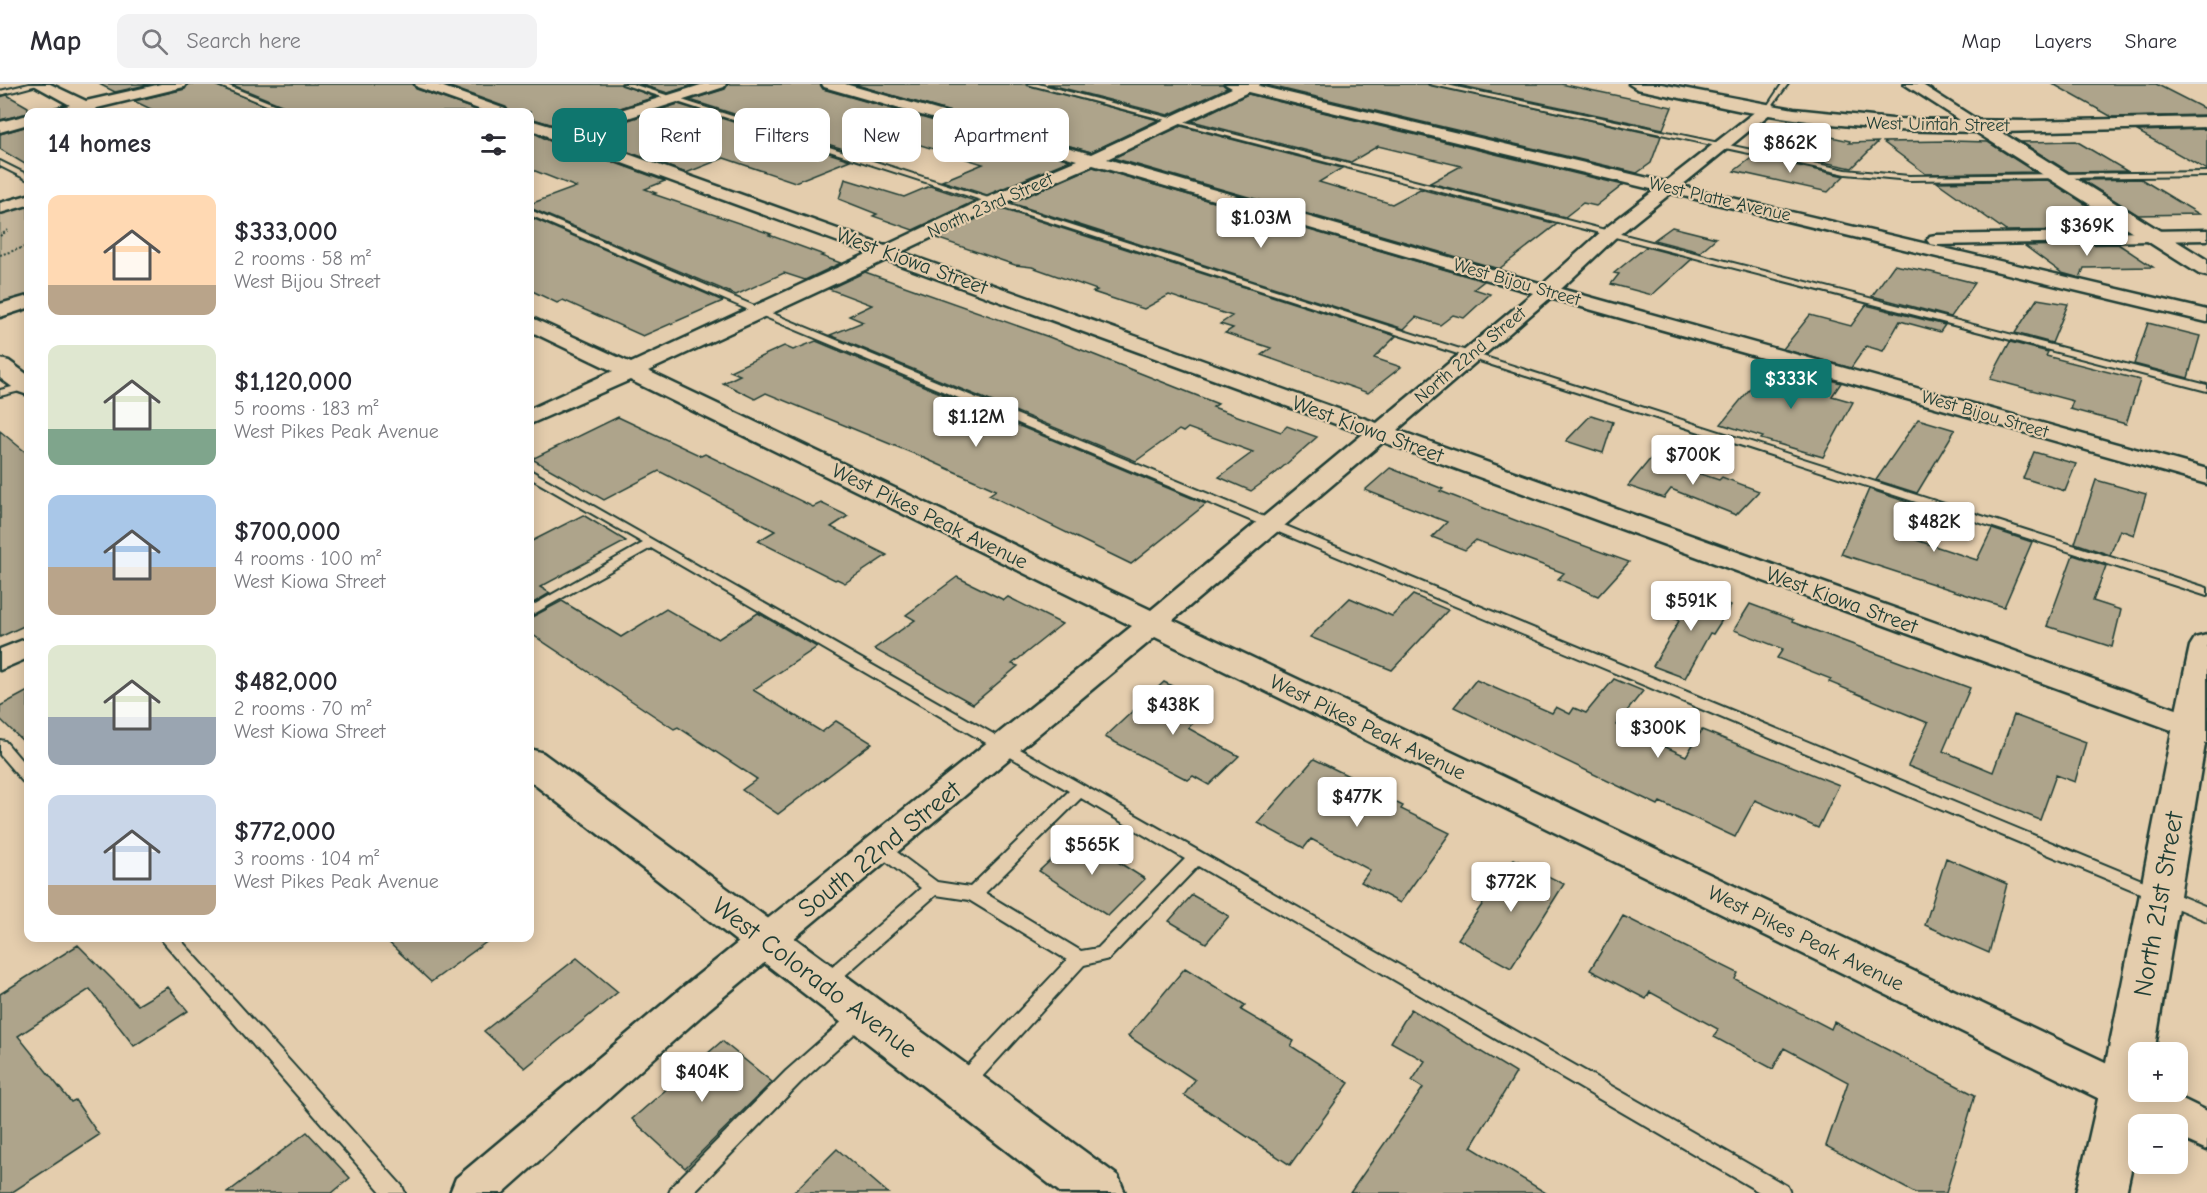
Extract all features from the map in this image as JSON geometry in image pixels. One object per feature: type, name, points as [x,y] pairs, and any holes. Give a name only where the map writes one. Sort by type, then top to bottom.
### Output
[{"type":"main road","name":"West Uintah Street","points":[[1637,84],[1766,110],[1846,121],[1979,126],[2207,122]]},
{"type":"main road","points":[[1979,126],[2207,269]]},
{"type":"main road","points":[[0,366],[24,383]]},
{"type":"main road","name":"North 21st Street","points":[[2101,1193],[2125,1091],[2160,894],[2199,729],[2207,646]]},
{"type":"main road","name":"West Colorado Avenue","points":[[534,765],[1100,1193]]},
{"type":"street","points":[[39,84],[89,108]]},
{"type":"street","points":[[95,108],[179,84]]},
{"type":"street","points":[[422,84],[489,108]]},
{"type":"street","points":[[627,113],[718,84]]},
{"type":"street","name":"West Bijou Street","points":[[828,84],[1547,291],[2207,477]]},
{"type":"street","points":[[1911,84],[1979,126]]},
{"type":"street","name":"North 23rd Street","points":[[534,415],[761,312],[992,202],[1094,159],[1244,85]]},
{"type":"street","name":"West Platte Avenue","points":[[1244,85],[2207,316]]},
{"type":"street","name":"North 22nd Street","points":[[1152,624],[1547,291],[1609,234],[1766,110]]},
{"type":"street","points":[[0,127],[24,121]]},
{"type":"street","name":"West Kiowa Street","points":[[534,125],[552,132]]},
{"type":"street","points":[[534,143],[552,136]]},
{"type":"street","name":"West Kiowa Street","points":[[627,158],[2199,729]]},
{"type":"street","points":[[0,208],[24,201]]},
{"type":"street","points":[[1901,242],[2207,235]]},
{"type":"street","points":[[0,311],[24,303]]},
{"type":"street","name":"West Pikes Peak Avenue","points":[[534,325],[2207,1131]]},
{"type":"street","name":"South 22nd Street","points":[[471,1193],[696,998],[1152,624]]},
{"type":"street","points":[[0,660],[24,649]]},
{"type":"lane","points":[[0,93],[39,84]]},
{"type":"lane","points":[[218,84],[278,108]]},
{"type":"lane","points":[[625,84],[2207,592]]},
{"type":"lane","points":[[1030,84],[2207,388]]},
{"type":"lane","points":[[1431,84],[1719,147],[1846,172],[1886,177],[2207,174]]},
{"type":"lane","name":"North 22nd Street","points":[[1766,110],[1785,84]]},
{"type":"lane","points":[[0,163],[24,176]]},
{"type":"lane","points":[[534,214],[761,312],[2207,914]]},
{"type":"lane","points":[[0,393],[24,387]]},
{"type":"lane","points":[[534,475],[1780,1193]]},
{"type":"lane","points":[[534,610],[652,543]]},
{"type":"lane","points":[[0,745],[24,773]]},
{"type":"lane","points":[[973,894],[1081,789]]},
{"type":"lane","points":[[880,848],[933,888],[973,894],[1079,959]]},
{"type":"lane","points":[[960,1087],[1079,959],[1103,954],[1197,857]]},
{"type":"lane","points":[[824,983],[933,888]]},
{"type":"lane","points":[[173,942],[395,1193]]},
{"type":"lane","points":[[678,1193],[793,1077],[863,1014]]},
{"type":"path","points":[[0,255],[24,247]]},
{"type":"shaded area","points":[[24,201],[24,303],[0,311],[0,208]]},
{"type":"building","points":[[99,84],[151,84],[115,92]]},
{"type":"building","points":[[188,84],[213,84],[270,108],[149,108],[134,101],[185,89]]},
{"type":"building","points":[[230,84],[413,84],[416,89],[471,108],[289,108]]},
{"type":"building","points":[[442,84],[620,84],[655,97],[620,108],[552,108],[552,125],[534,119],[534,108],[507,108]]},
{"type":"building","points":[[639,84],[696,84],[668,93]]},
{"type":"building","points":[[728,84],[820,84],[823,89],[889,108],[842,108],[842,149],[830,145],[830,108],[734,108],[734,114],[722,110],[722,108],[690,100],[725,89]]},
{"type":"building","points":[[853,84],[1025,84],[1158,120],[1091,152],[1069,146],[1069,108],[937,108]]},
{"type":"building","points":[[1047,84],[1223,84],[1227,88],[1168,115]]},
{"type":"building","points":[[1262,84],[1427,84],[1661,136],[1651,163],[1637,173]]},
{"type":"building","points":[[1453,84],[1561,84],[1672,107],[1663,129]]},
{"type":"building","points":[[2053,84],[2156,84],[2207,110],[2207,115],[2112,117]]},
{"type":"building","points":[[1248,94],[1623,185],[1596,206],[1583,203],[1565,217],[1430,183],[1461,166],[1378,146],[1351,162],[1192,121]]},
{"type":"building","points":[[7,95],[28,108],[24,108],[24,114],[0,120],[0,97]]},
{"type":"building","points":[[678,104],[690,108],[666,108]]},
{"type":"building","points":[[639,117],[639,156],[627,151],[627,120]]},
{"type":"building","points":[[921,117],[933,121],[933,149],[921,145]]},
{"type":"building","points":[[722,118],[734,122],[734,161],[722,159]]},
{"type":"building","points":[[1181,126],[1342,168],[1319,182],[1392,204],[1420,189],[1557,224],[1499,269],[1113,158]]},
{"type":"building","points":[[24,127],[24,164],[0,149],[0,134]]},
{"type":"building","points":[[1795,129],[1850,141],[1849,143],[1878,142],[1852,168],[1764,150]]},
{"type":"building","points":[[2207,129],[2207,170],[2137,131]]},
{"type":"building","points":[[534,133],[552,141],[552,162],[613,162],[665,181],[645,189],[656,193],[653,194],[771,234],[769,235],[841,263],[805,280],[784,273],[736,295],[534,210],[534,203],[576,187],[534,171]]},
{"type":"building","points":[[2076,141],[2127,171],[2069,172],[2021,142]]},
{"type":"building","points":[[1883,142],[1988,142],[2035,172],[1926,174]]},
{"type":"building","points":[[830,153],[842,157],[842,162],[845,162],[795,182],[736,162],[830,162]]},
{"type":"building","points":[[1754,156],[1844,176],[1828,192],[1734,171]]},
{"type":"building","points":[[656,162],[714,162],[686,173]]},
{"type":"building","points":[[976,162],[1065,162],[987,195],[942,181],[983,164]]},
{"type":"building","points":[[1093,167],[1484,281],[1474,289],[1490,294],[1464,318],[1453,315],[1440,325],[1416,317],[1404,329],[1011,203]]},
{"type":"building","points":[[845,179],[904,197],[930,186],[975,201],[913,230],[873,216],[877,214],[839,199]]},
{"type":"building","points":[[2141,179],[2199,214],[2138,215],[2082,180]]},
{"type":"building","points":[[2048,180],[2102,215],[2087,215],[2092,218],[2080,218],[2097,230],[2006,231],[1937,182]]},
{"type":"building","points":[[999,208],[1396,336],[1374,358],[1401,367],[1368,393],[1261,355],[1271,348],[1225,333],[1233,328],[1220,324],[1232,316],[1169,295],[1144,309],[1093,292],[1097,290],[1032,267],[1015,265],[936,238]]},
{"type":"building","points":[[534,219],[723,301],[643,336],[563,300],[557,303],[534,292]]},
{"type":"building","points":[[1672,227],[1716,238],[1700,252],[1654,240]]},
{"type":"building","points":[[2118,244],[2153,267],[2084,268],[2080,278],[2062,273],[2025,246]]},
{"type":"building","points":[[1646,247],[1692,259],[1652,295],[1611,284],[1619,274],[1614,273]]},
{"type":"building","points":[[1894,265],[1975,283],[1951,317],[1872,296]]},
{"type":"building","points":[[865,272],[1049,337],[1218,404],[1213,407],[1281,432],[1287,426],[1317,437],[1276,473],[1251,491],[1219,477],[1253,452],[1188,428],[1183,432],[1179,430],[1136,461],[830,335],[863,322],[849,316],[872,305],[829,289]]},
{"type":"building","points":[[2037,299],[2068,304],[2052,343],[2015,333]]},
{"type":"building","points":[[1866,305],[1945,325],[1940,332],[1900,321],[1883,351],[1866,346],[1851,368],[1783,349],[1810,315],[1851,326]]},
{"type":"building","points":[[2148,323],[2200,336],[2188,378],[2134,364]]},
{"type":"building","points":[[816,341],[1206,504],[1131,564],[989,495],[996,490],[766,393],[755,399],[723,383],[740,375],[730,371],[784,346],[793,350]]},
{"type":"building","points":[[2010,342],[2048,352],[2046,356],[2140,380],[2126,424],[2070,409],[2073,401],[1990,379]]},
{"type":"building","points":[[1771,363],[1841,383],[1832,396],[1853,402],[1823,457],[1761,439],[1763,437],[1721,424]]},
{"type":"building","points":[[1591,415],[1613,422],[1603,453],[1566,441]]},
{"type":"building","points":[[618,417],[701,456],[705,454],[813,507],[821,503],[848,516],[831,527],[887,555],[845,583],[758,541],[775,531],[659,471],[604,500],[534,460],[534,458]]},
{"type":"building","points":[[1918,419],[1955,430],[1917,493],[1876,480]]},
{"type":"building","points":[[0,431],[24,451],[24,626],[0,637]]},
{"type":"building","points":[[2034,452],[2076,464],[2065,491],[2023,478]]},
{"type":"building","points":[[1651,458],[1719,480],[1722,477],[1759,491],[1736,515],[1671,489],[1664,498],[1628,486]]},
{"type":"building","points":[[1390,468],[1443,489],[1440,491],[1629,562],[1598,596],[1558,579],[1564,573],[1476,540],[1465,550],[1432,537],[1447,522],[1365,490]]},
{"type":"building","points":[[2096,480],[2146,494],[2134,535],[2120,530],[2110,555],[2075,543]]},
{"type":"building","points":[[1869,489],[1913,504],[1901,535],[1977,560],[1992,529],[2032,542],[2004,607],[1841,554]]},
{"type":"building","points":[[583,515],[626,541],[540,587],[550,593],[534,603],[534,540]]},
{"type":"building","points":[[2073,555],[2106,566],[2093,601],[2121,610],[2112,647],[2047,626]]},
{"type":"building","points":[[957,577],[1004,600],[1008,597],[1062,624],[1012,664],[1018,666],[973,704],[874,649],[915,620],[906,615]]},
{"type":"building","points":[[1690,590],[1731,606],[1713,634],[1710,633],[1685,678],[1653,666],[1679,621],[1671,617]]},
{"type":"building","points":[[1413,595],[1448,610],[1392,670],[1310,637],[1350,598],[1392,616]]},
{"type":"building","points":[[562,601],[621,637],[666,609],[718,639],[758,613],[817,647],[753,690],[822,732],[836,721],[872,743],[778,814],[742,790],[757,779],[678,727],[674,729],[534,636],[534,616]]},
{"type":"building","points":[[1750,604],[1793,620],[1792,622],[1970,688],[1943,751],[1993,772],[2014,715],[2086,742],[2075,782],[2056,775],[2040,820],[1908,766],[1928,723],[1829,682],[1831,679],[1777,658],[1783,649],[1734,630]]},
{"type":"building","points":[[1614,679],[1643,691],[1616,725],[1686,756],[1702,730],[1839,785],[1818,828],[1755,800],[1735,837],[1660,802],[1658,805],[1454,707],[1476,680],[1552,713],[1556,707],[1570,714],[1574,708],[1586,713]]},
{"type":"building","points":[[1164,682],[1211,706],[1188,728],[1239,756],[1209,785],[1193,776],[1188,780],[1105,737]]},
{"type":"building","points":[[24,693],[24,742],[0,719],[0,706]]},
{"type":"building","points":[[1314,759],[1403,806],[1401,809],[1450,833],[1400,903],[1361,882],[1370,870],[1311,839],[1304,848],[1258,823]]},
{"type":"building","points":[[1077,836],[1145,879],[1108,916],[1039,871]]},
{"type":"building","points":[[1946,858],[2007,884],[1989,953],[1925,925]]},
{"type":"building","points":[[1514,859],[1564,884],[1511,968],[1458,939]]},
{"type":"building","points":[[1192,895],[1229,916],[1206,943],[1169,921]]},
{"type":"building","points":[[1623,916],[1738,973],[1735,979],[1831,1029],[1834,1022],[1975,1095],[1946,1193],[1915,1193],[1826,1146],[1848,1082],[1784,1048],[1773,1069],[1714,1037],[1718,1029],[1650,992],[1646,999],[1590,970]]},
{"type":"building","points":[[388,942],[486,942],[431,982]]},
{"type":"building","points":[[78,945],[138,1005],[168,987],[188,1011],[134,1046],[90,989],[18,1036],[71,1102],[75,1100],[99,1135],[11,1193],[0,1193],[0,994]]},
{"type":"building","points":[[577,958],[618,992],[525,1068],[484,1031]]},
{"type":"building","points":[[1185,968],[1245,1005],[1241,1010],[1294,1041],[1291,1046],[1349,1083],[1290,1165],[1184,1095],[1195,1080],[1128,1036]]},
{"type":"building","points":[[1411,1009],[1516,1073],[1471,1147],[1546,1193],[1350,1193],[1423,1088],[1412,1081],[1425,1061],[1391,1042]]},
{"type":"building","points":[[722,1041],[772,1082],[685,1168],[632,1119]]},
{"type":"building","points":[[307,1132],[350,1178],[332,1193],[227,1193]]},
{"type":"building","points":[[837,1149],[888,1193],[793,1193]]}]
